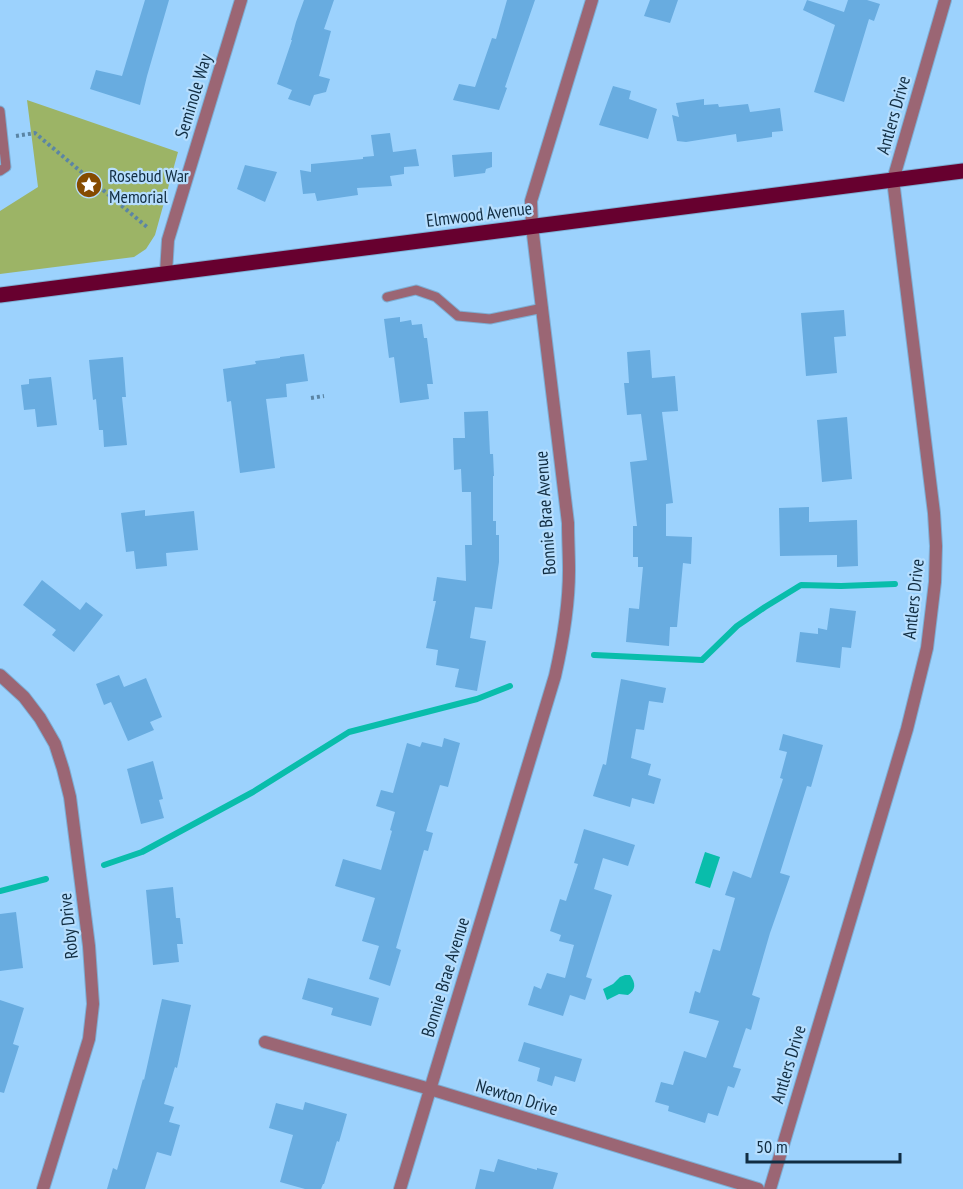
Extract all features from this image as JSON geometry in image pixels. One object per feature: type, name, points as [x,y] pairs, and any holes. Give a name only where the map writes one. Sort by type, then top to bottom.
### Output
[{"type":"main road","name":"Elmwood Avenue","points":[[0,295],[963,171]]},
{"type":"street","name":"Seminole Way","points":[[166,273],[168,240],[241,0]]},
{"type":"street","name":"Bonnie Brae Avenue","points":[[400,1189],[555,676],[563,642],[569,570],[568,524],[532,226],[531,201],[592,0]]},
{"type":"street","name":"Antlers Drive","points":[[770,1189],[907,729],[927,648],[935,582],[934,513],[893,180],[945,0]]},
{"type":"street","name":"Roby Drive","points":[[0,675],[24,697],[40,718],[54,744],[63,769],[70,797],[89,946],[93,1004],[89,1038],[43,1189]]},
{"type":"street","name":"Newton Drive","points":[[265,1042],[430,1089],[758,1189]]},
{"type":"lane","points":[[0,111],[6,167],[0,171]]},
{"type":"lane","points":[[387,297],[416,290],[436,297],[458,316],[490,319],[543,308]]},
{"type":"path","points":[[3,138],[35,133],[147,227]]},
{"type":"path","points":[[312,398],[324,396]]},
{"type":"shaded area","points":[[27,100],[178,152],[155,235],[146,249],[134,257],[0,274],[0,211],[38,187]]},
{"type":"shaded area","points":[[705,852],[720,857],[710,888],[695,883]]},
{"type":"shaded area","points":[[625,975],[630,975],[633,981],[633,991],[628,995],[619,994],[607,1000],[603,989]]},
{"type":"building","points":[[145,0],[169,0],[140,105],[90,89],[96,70],[122,76]]},
{"type":"building","points":[[304,0],[334,0],[324,29],[331,31],[319,76],[330,79],[326,92],[314,95],[310,106],[288,99],[292,90],[277,84]]},
{"type":"building","points":[[507,0],[535,0],[499,110],[453,100],[459,84],[475,87],[492,38],[496,39]]},
{"type":"building","points":[[650,0],[678,0],[670,23],[644,16]]},
{"type":"building","points":[[807,0],[844,12],[848,0],[867,0],[880,4],[874,21],[869,19],[844,102],[814,92],[835,25],[803,10]]},
{"type":"building","points":[[613,86],[631,91],[629,99],[657,109],[648,139],[599,125]]},
{"type":"building","points":[[704,99],[704,105],[718,104],[719,107],[748,104],[750,112],[780,108],[783,131],[772,132],[772,137],[737,142],[736,134],[686,142],[677,141],[672,115],[679,117],[676,103]]},
{"type":"building","points":[[390,133],[393,152],[416,149],[419,166],[404,167],[404,174],[390,176],[392,186],[357,188],[358,195],[317,201],[315,193],[303,194],[300,170],[311,172],[311,164],[374,156],[371,135]]},
{"type":"building","points":[[492,152],[492,167],[486,169],[485,173],[454,177],[452,155]]},
{"type":"building","points":[[245,165],[277,172],[265,202],[237,189]]},
{"type":"building","points":[[844,310],[846,336],[834,337],[837,373],[806,376],[801,313]]},
{"type":"building","points":[[400,317],[400,322],[411,320],[412,325],[422,324],[424,338],[427,338],[433,384],[427,384],[429,399],[400,403],[394,357],[389,358],[384,319]]},
{"type":"building","points":[[650,350],[652,378],[675,376],[678,411],[662,412],[673,503],[666,504],[666,536],[692,537],[691,564],[683,563],[677,627],[670,627],[669,646],[626,642],[629,608],[639,609],[643,567],[638,567],[638,557],[633,557],[633,526],[637,526],[630,462],[647,460],[641,414],[627,415],[624,383],[629,383],[627,352]]},
{"type":"building","points":[[304,354],[308,381],[286,384],[287,397],[266,399],[275,468],[240,473],[231,401],[227,402],[223,369],[256,364],[255,361]]},
{"type":"building","points":[[123,357],[126,397],[122,397],[127,445],[104,447],[103,430],[99,430],[96,399],[93,400],[89,360]]},
{"type":"building","points":[[51,377],[57,425],[37,427],[35,409],[24,410],[21,385],[29,384],[29,379]]},
{"type":"building","points":[[488,411],[490,454],[493,454],[494,476],[493,521],[496,521],[496,535],[499,535],[499,562],[492,609],[475,607],[470,638],[486,641],[477,691],[455,687],[459,669],[436,665],[438,650],[426,648],[436,601],[433,601],[437,577],[466,581],[465,545],[472,545],[471,492],[462,492],[461,469],[454,470],[453,438],[465,438],[464,412]]},
{"type":"building","points":[[847,417],[852,479],[822,482],[817,420]]},
{"type":"building","points":[[809,507],[809,522],[857,520],[858,566],[837,567],[837,555],[780,556],[779,508]]},
{"type":"building","points":[[145,510],[145,516],[194,511],[198,550],[166,553],[167,566],[136,569],[134,551],[126,552],[121,513]]},
{"type":"building","points":[[42,580],[80,610],[86,602],[103,615],[74,652],[52,635],[56,630],[23,605]]},
{"type":"building","points":[[830,608],[856,611],[851,648],[842,647],[840,668],[796,662],[800,632],[818,634],[818,628],[827,630]]},
{"type":"building","points":[[119,675],[124,687],[146,678],[162,717],[150,722],[154,730],[128,741],[111,702],[104,705],[96,684]]},
{"type":"building","points":[[621,679],[666,688],[663,703],[649,701],[644,730],[636,729],[631,758],[651,764],[648,775],[661,779],[654,804],[632,798],[630,807],[593,796],[603,764],[606,765]]},
{"type":"building","points":[[783,734],[823,745],[811,787],[807,786],[780,873],[790,876],[752,995],[760,998],[751,1030],[746,1028],[733,1067],[741,1069],[734,1088],[728,1086],[718,1116],[708,1113],[705,1123],[668,1111],[669,1106],[655,1102],[661,1082],[673,1085],[684,1051],[706,1058],[719,1021],[689,1013],[695,991],[700,993],[713,949],[720,951],[735,898],[725,895],[733,871],[751,878],[783,779],[780,778],[787,752],[779,750]]},
{"type":"building","points":[[444,738],[460,743],[448,787],[440,785],[426,831],[433,833],[428,851],[424,850],[396,948],[401,950],[390,986],[369,979],[379,946],[362,941],[375,898],[335,886],[343,859],[381,870],[395,812],[376,806],[381,790],[393,793],[407,743],[420,747],[422,742],[442,747]]},
{"type":"building","points":[[153,761],[163,799],[159,800],[164,818],[141,824],[127,769]]},
{"type":"building","points":[[584,829],[635,845],[628,866],[603,858],[594,889],[612,895],[586,977],[592,979],[585,1000],[570,995],[563,1016],[528,1005],[534,986],[541,989],[547,973],[565,978],[574,945],[559,941],[561,935],[550,931],[560,899],[566,901],[578,864],[574,863]]},
{"type":"building","points":[[173,887],[176,918],[180,918],[183,944],[177,944],[179,962],[153,965],[146,890]]},
{"type":"building","points":[[16,912],[23,968],[0,971],[0,914]]},
{"type":"building","points":[[308,978],[379,998],[371,1026],[331,1015],[333,1008],[302,999]]},
{"type":"building","points":[[162,999],[191,1005],[177,1068],[175,1067],[164,1104],[174,1107],[169,1122],[180,1125],[171,1156],[157,1152],[145,1189],[107,1189],[113,1168],[117,1170],[144,1080]]},
{"type":"building","points":[[0,1000],[24,1008],[13,1044],[19,1046],[4,1093],[0,1092]]},
{"type":"building","points":[[524,1042],[582,1059],[575,1082],[555,1076],[552,1086],[537,1081],[540,1068],[518,1061]]},
{"type":"building","points":[[305,1102],[347,1114],[321,1189],[305,1189],[280,1182],[293,1135],[269,1128],[276,1103],[303,1110]]},
{"type":"building","points":[[498,1159],[537,1170],[537,1168],[558,1173],[553,1189],[475,1189],[480,1169],[494,1172]]},
{"type":"waterway","points":[[594,655],[702,660],[737,626],[801,585],[895,584]]},
{"type":"waterway","points":[[104,865],[142,852],[253,792],[349,732],[477,699],[510,686]]},
{"type":"waterway","points":[[0,891],[46,879]]},
{"type":"place","name":"Rosebud War Memorial","points":[[89,185]]}]
